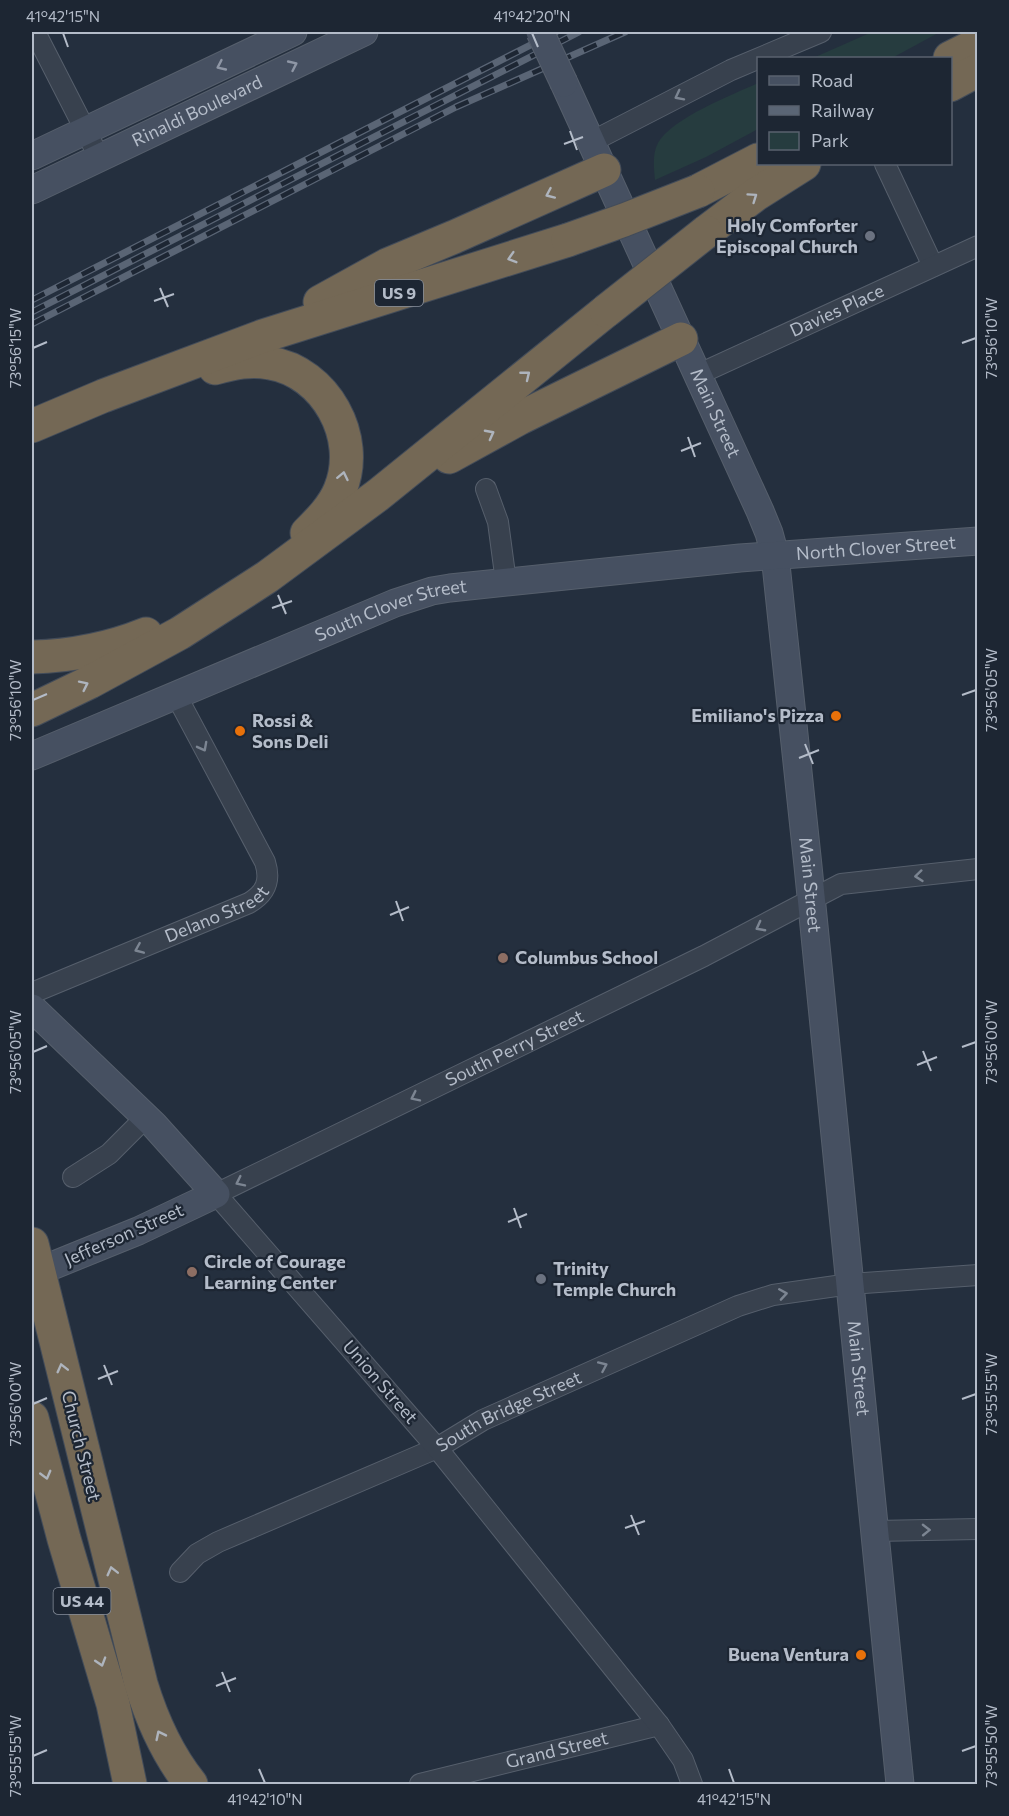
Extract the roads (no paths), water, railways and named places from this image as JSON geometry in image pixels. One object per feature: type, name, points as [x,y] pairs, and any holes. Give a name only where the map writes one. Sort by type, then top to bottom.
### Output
[{"type":"highway","points":[[959,73],[978,44]]},
{"type":"highway","points":[[231,347],[387,265],[454,237],[597,156]]},
{"type":"highway","name":"US 9","points":[[32,426],[231,347],[568,240],[624,220],[698,191],[757,161]]},
{"type":"highway","points":[[32,710],[150,650],[246,591],[350,517],[706,232],[755,195],[802,165]]},
{"type":"highway","points":[[350,517],[473,443],[681,339]]},
{"type":"highway","points":[[32,441],[123,388],[238,363],[259,361],[282,365],[305,377],[324,395],[338,418],[346,445],[341,487],[326,513],[246,591],[110,647],[72,655],[32,657]]},
{"type":"highway","name":"Church Street","points":[[34,1263],[131,1648],[151,1716],[175,1761],[191,1785]]},
{"type":"highway","name":"US 44","points":[[32,1418],[64,1539],[113,1704],[130,1785]]},
{"type":"street","points":[[35,32],[99,157]]},
{"type":"street","name":"Rinaldi Boulevard","points":[[32,156],[293,32]]},
{"type":"street","name":"Rinaldi Boulevard","points":[[32,190],[364,32]]},
{"type":"street","name":"Main Street","points":[[540,32],[765,522],[775,555],[812,900],[900,1785]]},
{"type":"street","points":[[762,57],[821,32]]},
{"type":"street","points":[[597,156],[731,70],[757,59]]},
{"type":"street","points":[[885,165],[933,266]]},
{"type":"street","name":"Davies Place","points":[[697,375],[978,246]]},
{"type":"street","points":[[486,489],[498,522],[506,582]]},
{"type":"street","name":"North Clover Street","points":[[775,555],[978,541]]},
{"type":"street","name":"South Clover Street","points":[[32,756],[412,597],[450,588],[775,555]]},
{"type":"street","name":"Delano Street","points":[[32,993],[249,903],[264,892],[268,877],[265,862],[176,695]]},
{"type":"street","name":"South Perry Street","points":[[216,1194],[704,956],[841,884],[978,869]]},
{"type":"street","name":"Union Street","points":[[32,1008],[146,1117],[437,1448],[659,1725],[683,1760],[692,1785]]},
{"type":"street","points":[[73,1177],[110,1154],[146,1117]]},
{"type":"street","name":"Jefferson Street","points":[[34,1263],[138,1231],[216,1194]]},
{"type":"street","name":"South Bridge Street","points":[[180,1572],[197,1554],[218,1542],[437,1448],[483,1420],[736,1307],[773,1295],[850,1284],[978,1275]]},
{"type":"street","points":[[875,1531],[978,1529]]},
{"type":"street","name":"Grand Street","points":[[420,1785],[659,1725]]},
{"type":"railway","points":[[32,300],[556,32]]},
{"type":"railway","points":[[32,312],[579,32]]},
{"type":"railway","points":[[32,324],[456,107],[625,32]]},
{"type":"place","name":"Holy Comforter Episcopal Church","points":[[870,236]]},
{"type":"place","name":"Emiliano's Pizza","points":[[836,716]]},
{"type":"place","name":"Rossi & Sons Deli","points":[[240,731]]},
{"type":"place","name":"Columbus School","points":[[503,958]]},
{"type":"place","name":"Circle of Courage Learning Center","points":[[192,1272]]},
{"type":"place","name":"Trinity Temple Church","points":[[541,1279]]},
{"type":"place","name":"Buena Ventura","points":[[861,1655]]}]
